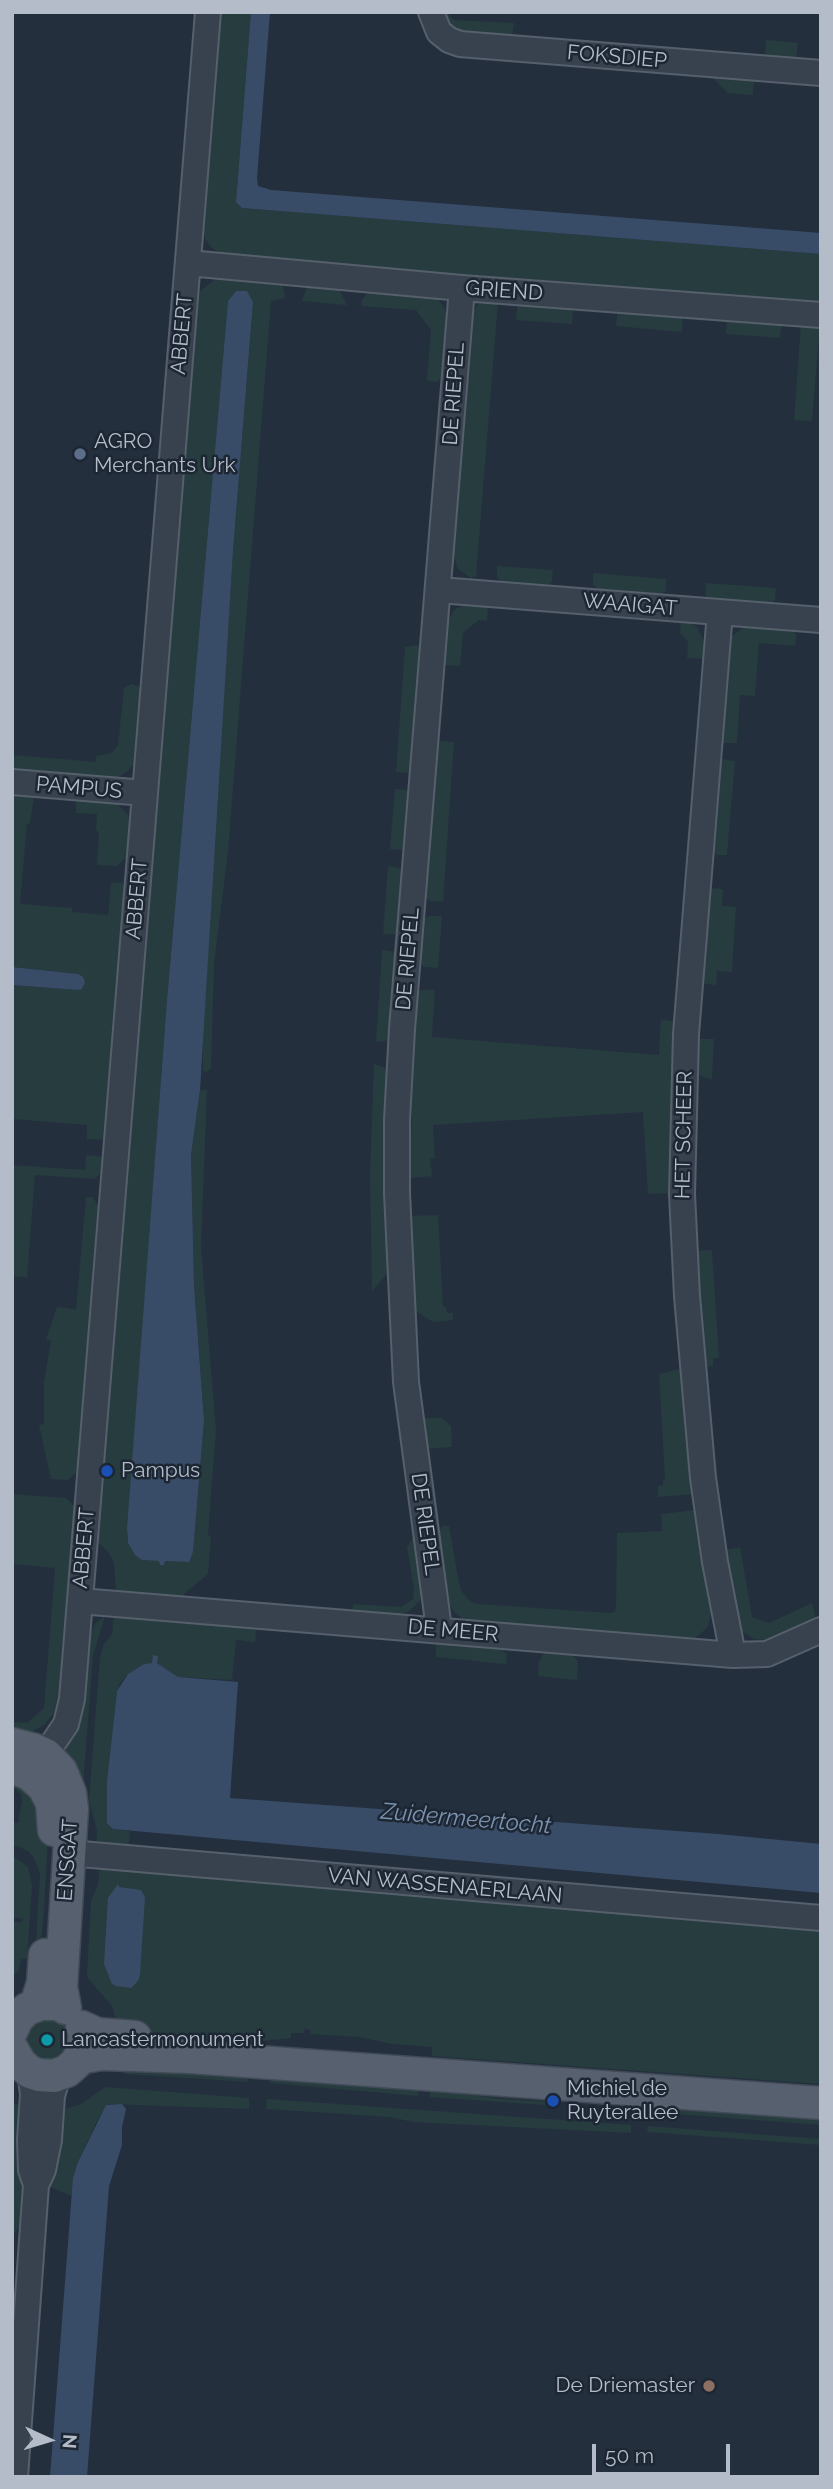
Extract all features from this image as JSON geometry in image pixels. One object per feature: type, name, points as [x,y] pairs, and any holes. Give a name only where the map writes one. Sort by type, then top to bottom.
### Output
[{"type":"main road","points":[[12,1744],[30,1748],[30,1766]]},
{"type":"main road","name":"ENSGAT","points":[[30,1766],[61,1771],[70,1794],[72,1809],[61,1987],[52,2042]]},
{"type":"main road","name":"ENSGAT","points":[[30,1766],[48,1794],[54,1819],[43,1983],[52,2042]]},
{"type":"main road","points":[[12,2030],[20,2015],[52,2042],[95,2054],[190,2057],[821,2103]]},
{"type":"main road","points":[[52,2042],[97,2034],[169,2042],[821,2089]]},
{"type":"street","name":"ABBERT","points":[[30,1766],[66,1724],[71,1712],[208,12]]},
{"type":"street","name":"FOKSDIEP","points":[[431,12],[439,32],[460,44],[821,73]]},
{"type":"street","name":"GRIEND","points":[[188,263],[462,288],[821,314]]},
{"type":"street","name":"DE RIEPEL","points":[[439,1629],[406,1382],[397,1193],[397,1119],[462,288]]},
{"type":"street","name":"WAAIGAT","points":[[439,590],[821,620]]},
{"type":"street","name":"HET SCHEER","points":[[720,612],[686,1034],[682,1194],[688,1309],[703,1478],[715,1562],[733,1655]]},
{"type":"street","name":"PAMPUS","points":[[12,782],[145,793]]},
{"type":"street","name":"DE MEER","points":[[80,1601],[733,1655],[767,1654],[821,1630]]},
{"type":"street","name":"VAN WASSENAERLAAN","points":[[69,1853],[821,1918]]},
{"type":"street","points":[[15,2477],[22,2259],[36,2185],[31,2170],[30,2140],[33,2094],[52,2042]]},
{"type":"green space","points":[[220,12],[251,12],[236,202],[242,208],[821,254],[821,302],[222,254],[212,248],[205,239],[203,228]]},
{"type":"green space","points":[[442,12],[446,12],[454,20],[514,23],[512,37],[460,33],[448,25]]},
{"type":"green space","points":[[766,40],[798,43],[796,59],[765,57]]},
{"type":"green space","points":[[714,76],[754,79],[753,95],[728,93]]},
{"type":"green space","points":[[217,278],[283,283],[285,298],[271,301],[228,852],[214,964],[211,1069],[206,1072],[203,1071],[203,1032],[206,956],[233,551],[253,303],[247,292],[241,291],[236,291],[228,301],[167,1000],[127,1538],[132,1551],[142,1560],[160,1561],[160,1565],[164,1565],[165,1561],[187,1562],[193,1552],[204,1420],[194,1286],[191,1155],[200,1090],[207,1090],[201,1247],[216,1430],[208,1535],[211,1536],[208,1574],[184,1594],[184,1597],[116,1591],[114,1563],[109,1553],[97,1541],[196,294]]},
{"type":"green space","points":[[307,286],[339,289],[347,305],[302,301]]},
{"type":"green space","points":[[370,290],[426,294],[438,300],[444,307],[448,320],[443,376],[437,382],[427,380],[431,330],[416,310],[361,306]]},
{"type":"green space","points":[[486,300],[498,302],[476,576],[471,578],[458,569],[453,554],[471,315],[479,303]]},
{"type":"green space","points":[[518,300],[573,305],[572,324],[516,320]]},
{"type":"green space","points":[[618,308],[683,314],[682,332],[616,326]]},
{"type":"green space","points":[[727,317],[782,321],[780,338],[726,334]]},
{"type":"green space","points":[[801,323],[820,325],[812,421],[794,420]]},
{"type":"green space","points":[[497,566],[553,570],[552,582],[548,585],[500,581]]},
{"type":"green space","points":[[593,573],[666,579],[666,591],[661,595],[597,589],[593,584]]},
{"type":"green space","points":[[706,583],[776,588],[775,601],[767,603],[708,599],[705,594]]},
{"type":"green space","points":[[488,603],[487,621],[479,620],[463,633],[460,666],[444,665],[446,625],[454,610],[465,604]]},
{"type":"green space","points":[[681,619],[696,626],[705,647],[704,659],[687,658],[688,642],[680,633]]},
{"type":"green space","points":[[745,626],[792,628],[796,635],[795,646],[759,643],[755,696],[740,695],[737,743],[724,743],[720,739],[727,649],[731,637]]},
{"type":"green space","points":[[418,645],[422,652],[411,773],[396,772],[405,647]]},
{"type":"green space","points":[[132,684],[142,688],[136,761],[128,771],[117,778],[111,778],[12,770],[12,755],[96,762],[96,756],[112,753],[118,745],[124,688]]},
{"type":"green space","points":[[438,741],[454,742],[443,902],[430,901],[425,896]]},
{"type":"green space","points":[[722,759],[735,761],[727,855],[717,855],[712,849],[718,763]]},
{"type":"green space","points":[[395,789],[411,790],[407,850],[390,849]]},
{"type":"green space","points":[[12,793],[31,794],[34,797],[30,823],[27,824],[20,904],[72,908],[72,912],[108,915],[111,882],[122,883],[126,887],[107,1140],[87,1139],[87,1125],[12,1119],[12,985],[78,990],[78,974],[12,967]]},
{"type":"green space","points":[[80,798],[117,803],[128,815],[131,826],[129,855],[117,866],[97,865],[97,814],[76,813],[76,801]]},
{"type":"green space","points":[[388,866],[403,869],[399,935],[383,934]]},
{"type":"green space","points":[[707,888],[723,889],[722,906],[736,907],[732,972],[717,971],[716,985],[701,981]]},
{"type":"green space","points":[[429,916],[442,916],[438,968],[424,967],[420,963],[424,919]]},
{"type":"green space","points":[[382,950],[397,952],[391,1040],[376,1042]]},
{"type":"green space","points":[[435,990],[432,1037],[659,1055],[661,1019],[675,1022],[672,1193],[648,1194],[643,1112],[433,1125],[435,1158],[430,1159],[432,1176],[410,1178],[413,1059],[418,992]]},
{"type":"green space","points":[[700,1039],[714,1039],[712,1080],[696,1074],[696,1047]]},
{"type":"green space","points":[[374,1064],[389,1069],[389,1271],[372,1291],[370,1173]]},
{"type":"green space","points":[[86,1155],[105,1157],[104,1171],[94,1179],[35,1175],[27,1277],[12,1276],[12,1165],[85,1170]]},
{"type":"green space","points":[[86,1197],[92,1197],[101,1208],[80,1470],[68,1480],[51,1479],[39,1425],[44,1424],[44,1382],[51,1341],[46,1339],[57,1307],[76,1309]]},
{"type":"green space","points":[[438,1215],[443,1306],[446,1307],[447,1313],[453,1313],[453,1320],[433,1322],[414,1310],[410,1216]]},
{"type":"green space","points":[[712,1250],[719,1358],[713,1358],[713,1366],[704,1367],[696,1251]]},
{"type":"green space","points":[[680,1369],[694,1494],[658,1497],[658,1486],[663,1485],[665,1479],[659,1374]]},
{"type":"green space","points":[[422,1418],[442,1418],[451,1426],[452,1447],[425,1449]]},
{"type":"green space","points":[[12,1494],[66,1498],[77,1509],[62,1697],[58,1697],[53,1714],[44,1725],[12,1738],[12,1722],[27,1723],[44,1708],[55,1568],[12,1564]]},
{"type":"green space","points":[[696,1510],[712,1608],[708,1627],[694,1639],[465,1621],[449,1604],[437,1533],[443,1526],[449,1526],[459,1583],[462,1592],[471,1602],[610,1613],[616,1608],[617,1533],[662,1531],[661,1514]]},
{"type":"green space","points":[[415,1535],[423,1592],[419,1602],[408,1612],[397,1615],[352,1611],[353,1604],[401,1607],[413,1599],[414,1589],[407,1547]]},
{"type":"green space","points":[[740,1547],[752,1617],[769,1623],[812,1603],[814,1621],[767,1640],[754,1639],[743,1632],[739,1627],[725,1550]]},
{"type":"green space","points":[[114,1614],[253,1625],[256,1630],[255,1642],[236,1640],[232,1680],[178,1677],[157,1663],[153,1656],[152,1663],[144,1664],[128,1674],[120,1683],[107,1781],[107,1822],[113,1829],[130,1831],[128,1850],[96,1847],[97,1830],[89,1800],[100,1657],[104,1644],[112,1634]]},
{"type":"green space","points":[[105,1616],[93,1656],[82,1798],[89,1843],[84,1839],[66,1749],[84,1703],[89,1637],[95,1624]]},
{"type":"green space","points":[[436,1642],[500,1647],[507,1655],[506,1664],[436,1657]]},
{"type":"green space","points":[[545,1652],[571,1654],[578,1661],[577,1680],[538,1676],[539,1661]]},
{"type":"green space","points":[[12,1773],[33,1787],[48,1839],[43,1923],[40,1948],[35,1959],[40,1873],[28,1851],[12,1844],[12,1823],[18,1823],[22,1800],[21,1794],[12,1787]]},
{"type":"green space","points":[[12,1855],[28,1867],[32,1886],[27,1959],[21,1958],[19,1971],[12,1976],[12,1922],[22,1922],[23,1919],[12,1917]]},
{"type":"green space","points":[[100,1864],[821,1928],[821,2084],[432,2056],[432,2047],[392,2044],[359,2037],[311,2034],[310,2030],[304,2029],[303,2033],[291,2033],[291,2038],[251,2042],[127,2030],[117,2023],[112,2006],[87,1977],[91,1901],[98,1885]]},
{"type":"green space","points":[[48,2016],[64,2023],[71,2039],[64,2055],[48,2062],[32,2055],[25,2039],[32,2023]]},
{"type":"green space","points":[[125,2062],[246,2075],[249,2082],[124,2074]]},
{"type":"green space","points":[[276,2076],[419,2079],[418,2096],[269,2083]]},
{"type":"green space","points":[[105,2087],[249,2098],[249,2109],[108,2104],[78,2162],[72,2196],[47,2186],[63,2110],[81,2104]]},
{"type":"green space","points":[[430,2089],[501,2099],[557,2102],[557,2106],[430,2097]]},
{"type":"green space","points":[[267,2099],[631,2125],[631,2133],[413,2122],[390,2117],[266,2109]]},
{"type":"green space","points":[[12,2102],[21,2106],[26,2220],[12,2235]]},
{"type":"green space","points":[[663,2102],[821,2108],[821,2125],[663,2113]]},
{"type":"green space","points":[[648,2126],[821,2139],[821,2145],[647,2132]]},
{"type":"water","points":[[251,12],[270,12],[258,186],[271,190],[821,233],[821,254],[242,208],[236,202]]},
{"type":"water","points":[[236,291],[247,291],[253,302],[233,551],[200,1090],[191,1155],[194,1286],[204,1420],[193,1552],[189,1562],[165,1561],[164,1565],[160,1565],[159,1561],[142,1560],[135,1555],[128,1543],[127,1528],[167,1000],[228,301]]},
{"type":"water","points":[[12,967],[78,974],[85,982],[82,989],[78,990],[12,985]]},
{"type":"water","name":"Zuidermeertocht","points":[[153,1655],[158,1656],[157,1663],[178,1677],[238,1682],[230,1798],[821,1844],[821,1893],[113,1829],[107,1823],[107,1781],[117,1691],[128,1674],[144,1664],[152,1663]]},
{"type":"water","points":[[118,1884],[119,1887],[141,1890],[145,1897],[140,1975],[131,1988],[112,1984],[104,1964],[108,1898]]},
{"type":"water","points":[[122,2104],[126,2109],[122,2145],[109,2186],[87,2477],[50,2477],[73,2178],[106,2105]]},
{"type":"place","name":"AGRO Merchants Urk","points":[[80,454]]},
{"type":"place","name":"Pampus","points":[[107,1471]]},
{"type":"place","name":"Lancastermonument","points":[[47,2040]]},
{"type":"place","name":"Michiel de Ruyterallee","points":[[553,2101]]},
{"type":"place","name":"De Driemaster","points":[[709,2386]]}]
